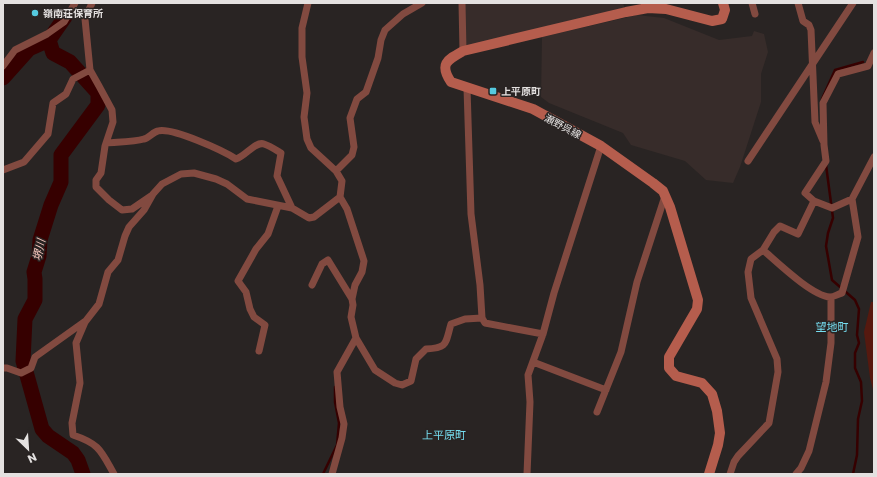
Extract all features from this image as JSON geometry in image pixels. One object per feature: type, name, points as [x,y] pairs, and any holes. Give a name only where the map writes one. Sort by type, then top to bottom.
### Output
[{"type":"main road","name":"瀬野呉線","points":[[708,474],[718,445],[720,433],[717,411],[712,394],[702,383],[676,376],[669,368],[669,357],[697,309],[698,300],[670,208],[663,191],[601,146],[533,109],[451,82],[446,74],[446,64],[448,60],[463,51],[648,8],[666,9],[712,21],[722,19],[725,10],[722,4]]},
{"type":"street","points":[[3,66],[15,50],[47,34],[64,22],[75,3]]},
{"type":"street","points":[[92,3],[86,19],[90,70],[112,110],[114,122],[105,146],[101,173],[96,180],[96,187],[109,200],[122,210],[132,209],[153,194],[162,184],[181,174],[194,173],[216,179],[227,184],[247,199],[292,208],[309,218],[314,217],[340,197]]},
{"type":"street","points":[[308,3],[302,28],[302,57],[307,93],[304,117],[307,139],[311,148],[336,171],[342,182],[340,197],[347,209],[364,261],[364,267],[355,285],[352,299],[353,305],[351,317],[356,338],[375,370],[395,384],[402,385],[411,381],[416,359],[426,349],[439,348],[445,344],[451,324],[465,319],[482,318]]},
{"type":"street","points":[[336,171],[352,154],[354,147],[350,118],[357,99],[366,92],[378,58],[381,40],[386,30],[403,14],[422,3]]},
{"type":"street","points":[[462,3],[463,51]]},
{"type":"street","points":[[752,3],[755,14]]},
{"type":"street","points":[[798,3],[803,21],[809,25],[811,30],[815,122],[824,145]]},
{"type":"street","points":[[748,160],[853,3]]},
{"type":"street","points":[[852,199],[832,208],[814,201],[806,193],[826,161],[824,145],[824,103],[838,74],[868,66],[874,53]]},
{"type":"street","points":[[3,170],[24,162],[48,134],[53,103],[66,94],[73,79],[90,70]]},
{"type":"street","points":[[467,88],[471,214],[480,285],[482,318],[485,323],[543,334]]},
{"type":"street","points":[[107,143],[145,139],[158,131],[174,132],[225,152],[236,159],[242,157],[256,145],[263,143],[281,153],[277,176],[292,208]]},
{"type":"street","points":[[527,474],[530,402],[528,375],[543,334],[554,294],[601,146]]},
{"type":"street","points":[[763,250],[802,283],[821,295],[831,297],[842,293],[858,236],[852,199],[874,157]]},
{"type":"street","points":[[3,368],[21,373],[30,368],[35,357],[84,322],[99,304],[108,272],[118,260],[129,227],[144,210],[153,194]]},
{"type":"street","points":[[597,412],[621,352],[637,282],[665,196]]},
{"type":"street","points":[[730,474],[734,462],[738,456],[769,423],[778,372],[777,359],[750,298],[748,272],[751,259],[763,250],[780,226],[798,234],[814,201]]},
{"type":"street","points":[[259,350],[265,325],[254,317],[250,309],[246,292],[238,281],[256,249],[268,234],[278,206]]},
{"type":"street","points":[[312,285],[322,264],[328,260],[352,299]]},
{"type":"street","points":[[796,474],[809,451],[826,382],[831,344],[831,297]]},
{"type":"street","points":[[84,322],[76,343],[80,383],[72,423],[72,433],[87,440],[100,449],[114,474]]},
{"type":"street","points":[[332,474],[342,438],[344,424],[340,407],[338,372],[356,338]]},
{"type":"street","points":[[533,362],[606,390]]},
{"type":"shaded area","points":[[464,3],[623,3],[625,9],[464,48]]},
{"type":"shaded area","points":[[637,15],[664,18],[719,40],[752,36],[754,31],[764,34],[768,52],[761,74],[761,102],[740,167],[733,183],[706,180],[685,161],[631,145],[623,133],[549,103],[541,97],[542,37]]},
{"type":"shaded area","points":[[871,302],[874,302],[874,393],[870,378],[864,332]]},
{"type":"waterway","name":"堺川","points":[[65,17],[49,40],[53,53],[70,62],[98,93],[98,105],[61,155],[61,182],[51,205],[40,240],[39,256],[34,272],[35,300],[25,319],[23,361],[42,429],[48,436],[73,453],[78,460],[83,474]]},
{"type":"waterway","name":"堺川","points":[[3,78],[29,49],[49,40]]},
{"type":"waterway","points":[[822,99],[835,70],[863,62]]},
{"type":"waterway","points":[[826,165],[833,218],[828,233],[826,246],[832,280],[855,300],[859,309],[857,335],[859,343],[855,353],[855,368],[861,382],[862,401],[858,419],[857,455],[853,474]]},
{"type":"waterway","points":[[323,474],[337,445],[339,423],[335,402],[335,387]]},
{"type":"place","name":"嶺南荘保育所","points":[[35,13]]},
{"type":"place","name":"上平原町","points":[[493,91]]},
{"type":"district","name":"望地町","points":[[832,327]]},
{"type":"district","name":"上平原町","points":[[444,435]]}]
